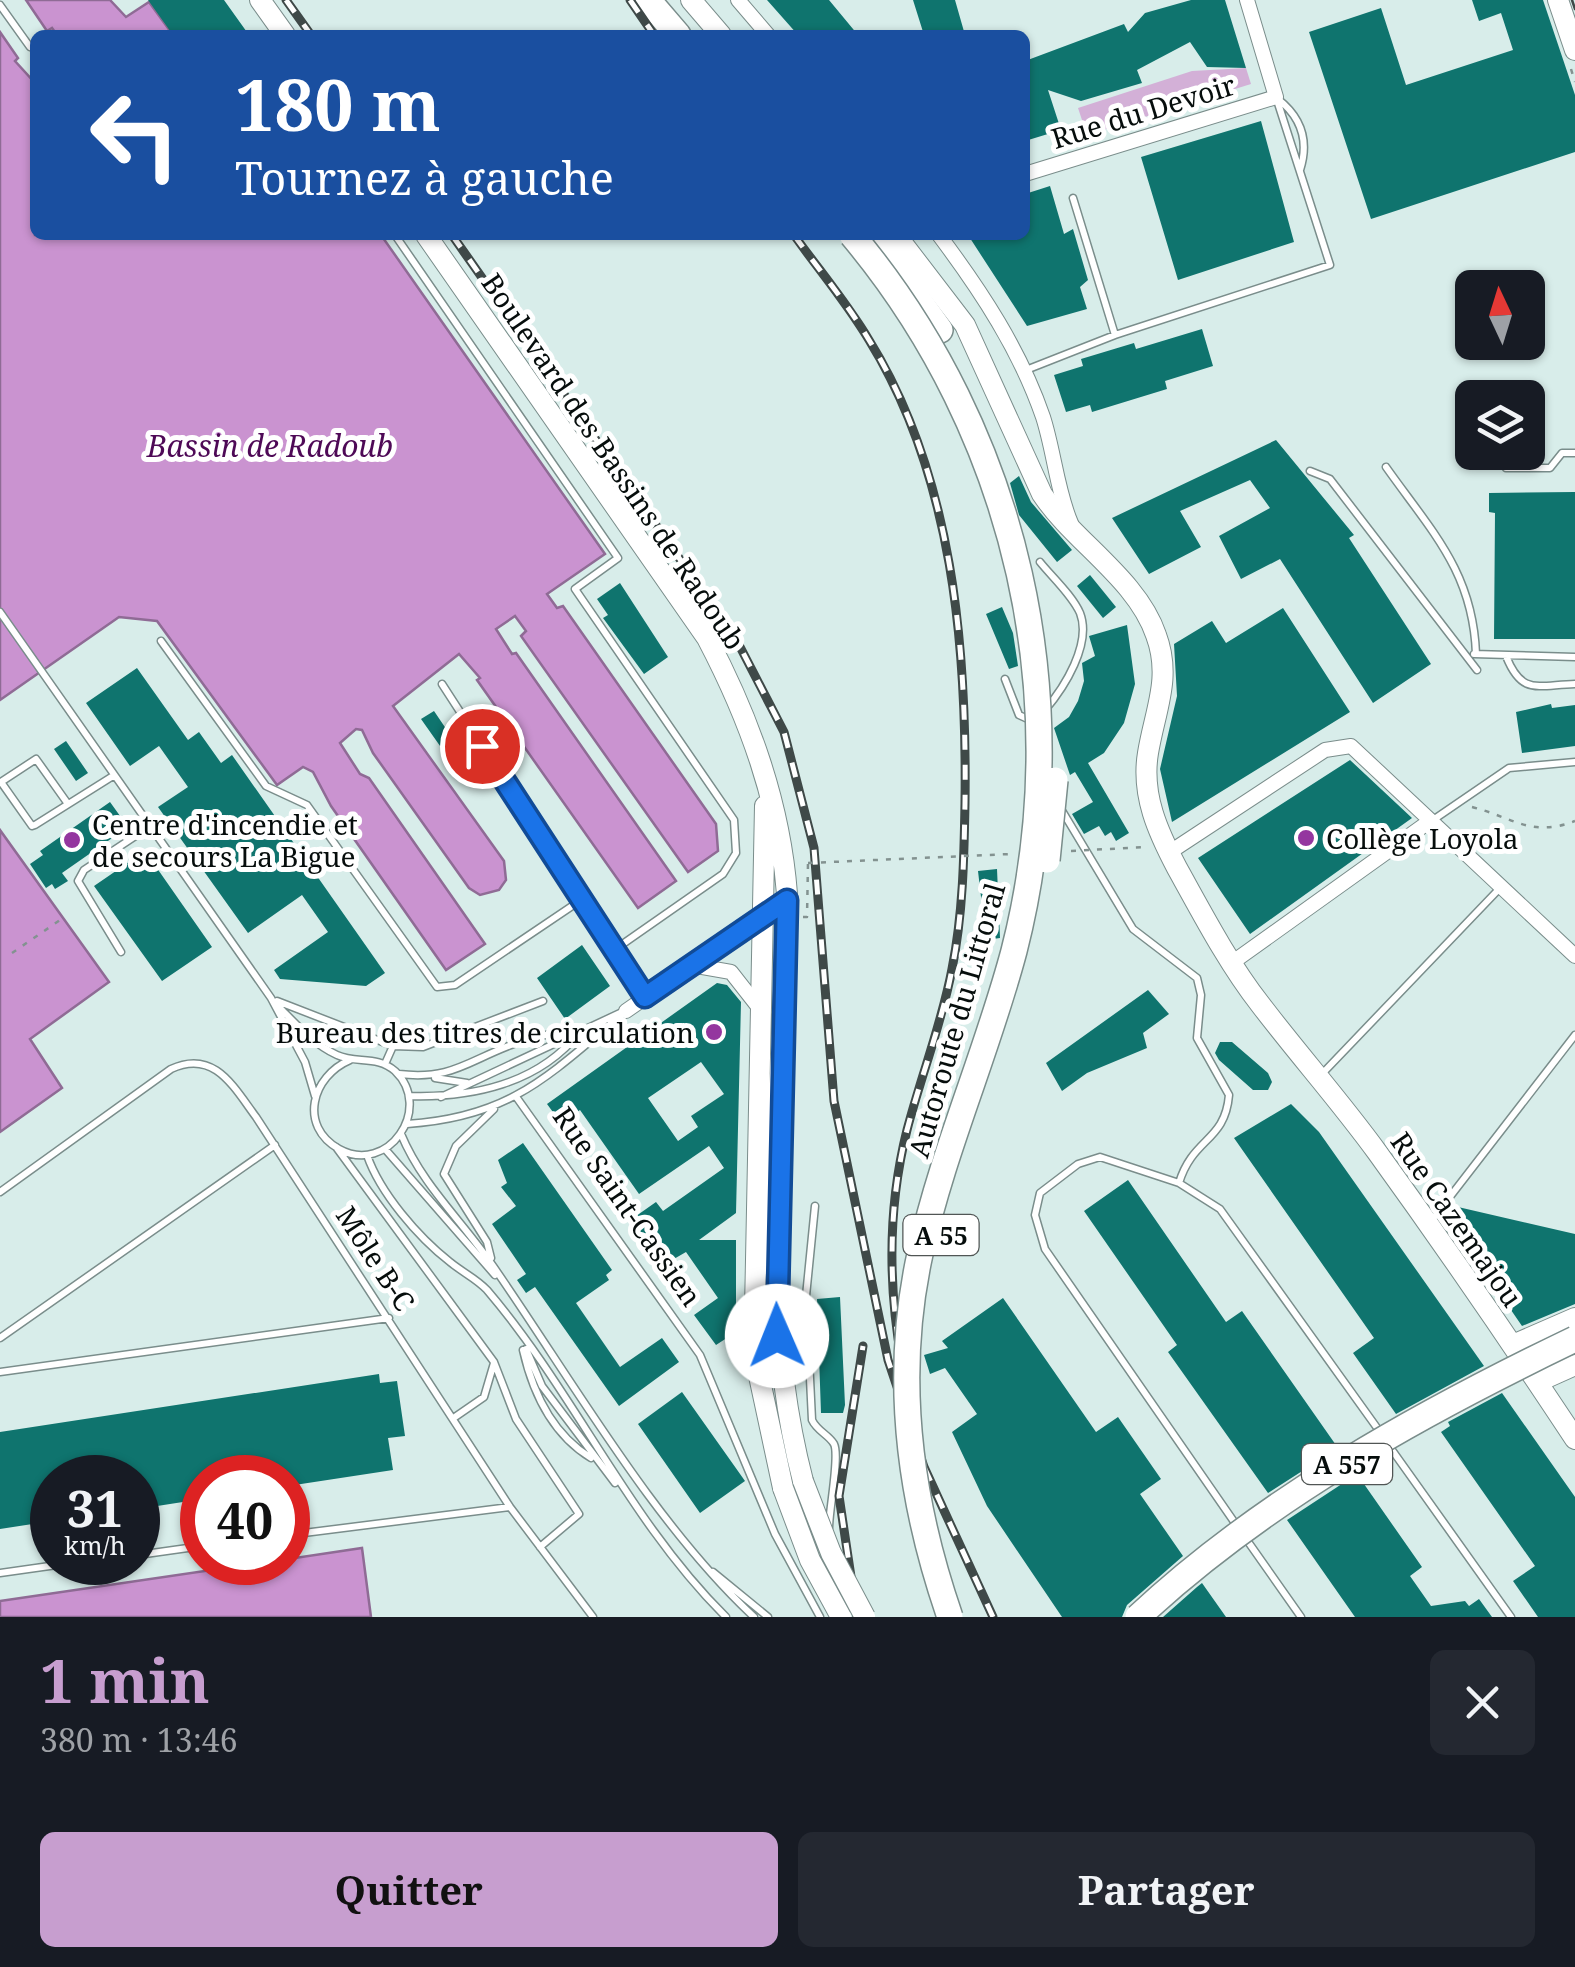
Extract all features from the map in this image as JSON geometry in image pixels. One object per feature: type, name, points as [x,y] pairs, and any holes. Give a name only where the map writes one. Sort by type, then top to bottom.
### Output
[{"type":"highway","points":[[648,0],[674,30]]},
{"type":"highway","points":[[669,0],[695,30]]},
{"type":"highway","name":"Autoroute du Littoral","points":[[855,240],[941,364],[985,460],[1015,550],[1039,708],[1040,764],[1027,890],[997,1008],[938,1188],[911,1311],[906,1391],[911,1465],[919,1519],[950,1617]]},
{"type":"highway","name":"Autoroute du Littoral","points":[[876,240],[940,330],[982,413],[1029,544],[1052,668],[1053,818],[1030,950],[951,1200],[924,1334],[924,1434],[932,1494],[968,1617]]},
{"type":"highway","name":"A 557","points":[[1138,1617],[1211,1555],[1301,1492],[1482,1384],[1575,1339]]},
{"type":"street","points":[[260,0],[281,30]]},
{"type":"street","points":[[691,0],[716,30]]},
{"type":"street","points":[[738,0],[764,30]]},
{"type":"street","points":[[1247,0],[1276,96]]},
{"type":"street","points":[[1558,0],[1575,50]]},
{"type":"street","name":"Rue du Devoir","points":[[1030,172],[1276,96]]},
{"type":"street","name":"Boulevard des Bassins de Radoub","points":[[429,240],[707,638],[740,701],[766,779],[784,852],[787,900]]},
{"type":"street","name":"Rue Cazemajou","points":[[900,240],[964,325],[1042,494],[1134,598],[1156,633],[1164,664],[1163,697],[1147,754],[1146,782],[1151,815],[1170,852],[1259,1003],[1320,1077],[1428,1224],[1575,1439]]},
{"type":"street","points":[[943,240],[980,290],[1025,370],[1078,537]]},
{"type":"street","points":[[1170,852],[1340,745],[1358,750],[1575,956]]},
{"type":"street","name":"Boulevard des Bassins de Radoub","points":[[762,915],[766,779]]},
{"type":"street","points":[[1233,962],[1430,821]]},
{"type":"street","points":[[626,1011],[787,900]]},
{"type":"street","points":[[787,900],[776,1309],[793,1484],[865,1617]]},
{"type":"street","points":[[762,915],[755,1310],[759,1376],[793,1484],[810,1560],[841,1617]]},
{"type":"street","points":[[690,964],[731,972],[754,996],[761,1011]]},
{"type":"street","points":[[1513,1346],[1575,1318]]},
{"type":"street","points":[[1537,1382],[1575,1365]]},
{"type":"lane","points":[[0,4],[30,47]]},
{"type":"lane","points":[[1025,370],[1115,335],[1330,265],[1276,96]]},
{"type":"lane","points":[[1276,96],[1299,120],[1307,150],[1300,172]]},
{"type":"lane","points":[[1073,198],[1115,335]]},
{"type":"lane","points":[[398,240],[618,558],[575,589],[734,820],[736,853],[723,874],[617,948]]},
{"type":"lane","points":[[1545,468],[1550,468],[1562,453],[1575,453]]},
{"type":"lane","points":[[1386,467],[1464,581],[1474,616],[1476,654]]},
{"type":"lane","points":[[1310,471],[1330,479],[1477,670]]},
{"type":"lane","points":[[1040,562],[1079,610],[1083,630],[1070,673],[1036,723],[1036,751],[1090,862],[1133,929],[1197,978],[1201,995],[1198,1038],[1230,1095],[1223,1126],[1188,1156],[1179,1183]]},
{"type":"lane","points":[[0,612],[271,998],[306,1062],[317,1125],[494,1362],[516,1419],[580,1514],[540,1547]]},
{"type":"lane","points":[[161,641],[266,786],[307,805],[437,988],[456,985],[584,898]]},
{"type":"lane","points":[[1462,654],[1575,657]]},
{"type":"lane","points":[[1506,656],[1515,680],[1526,686],[1575,684]]},
{"type":"lane","points":[[1005,678],[1019,716],[1036,723]]},
{"type":"lane","points":[[442,684],[617,948],[645,997]]},
{"type":"lane","points":[[68,804],[36,759],[1,782],[32,826],[68,804],[113,776]]},
{"type":"lane","points":[[1430,821],[1509,768],[1575,762]]},
{"type":"lane","points":[[121,952],[78,882],[84,870],[149,826]]},
{"type":"lane","points":[[1320,1077],[1501,886]]},
{"type":"lane","points":[[271,998],[393,1046],[430,1047],[544,1001]]},
{"type":"lane","points":[[271,998],[316,1044],[350,1060],[385,1064],[398,1074],[409,1096],[407,1124],[402,1134],[384,1149],[367,1154],[336,1148]]},
{"type":"lane","points":[[441,1097],[584,1027],[626,1011]]},
{"type":"lane","points":[[407,1124],[496,1107],[517,1098],[626,1011]]},
{"type":"lane","points":[[430,1078],[456,1072],[514,1044],[584,1027]]},
{"type":"lane","points":[[409,1096],[441,1097],[496,1088],[563,1051],[584,1027]]},
{"type":"lane","points":[[1428,1224],[1575,1035]]},
{"type":"lane","points":[[385,1064],[393,1046]]},
{"type":"lane","points":[[314,1096],[327,1073],[350,1060]]},
{"type":"lane","name":"Môle B-C","points":[[0,1192],[171,1069],[194,1061],[207,1062],[222,1073],[274,1145],[455,1417],[510,1507],[592,1617]]},
{"type":"lane","points":[[398,1074],[468,1084]]},
{"type":"lane","name":"Rue Saint-Cassien","points":[[517,1098],[700,1355],[775,1534],[820,1617]]},
{"type":"lane","points":[[492,1264],[487,1242],[444,1174],[456,1146],[496,1107]]},
{"type":"lane","points":[[402,1134],[420,1172],[492,1264],[608,1434],[704,1564],[754,1617]]},
{"type":"lane","points":[[0,1338],[274,1145]]},
{"type":"lane","points":[[384,1149],[509,1290]]},
{"type":"lane","points":[[367,1154],[378,1178],[416,1229],[487,1290],[644,1520]]},
{"type":"lane","points":[[1301,1617],[1040,1237],[1036,1215],[1040,1193],[1078,1164],[1100,1156],[1179,1183],[1220,1209],[1510,1617]]},
{"type":"lane","points":[[815,1206],[806,1296],[812,1420],[833,1441],[838,1456],[829,1492],[828,1617]]},
{"type":"lane","points":[[0,1372],[388,1318]]},
{"type":"lane","points":[[519,1334],[542,1386],[690,1581],[726,1617]]},
{"type":"lane","points":[[455,1417],[484,1398],[494,1362]]},
{"type":"lane","points":[[310,1532],[510,1507]]},
{"type":"lane","points":[[704,1564],[768,1617]]},
{"type":"lane","points":[[0,1573],[30,1569]]},
{"type":"path","points":[[1060,852],[1146,847]]},
{"type":"path","points":[[808,917],[808,864],[1021,854]]},
{"type":"path","points":[[12,953],[63,918]]},
{"type":"shaded area","points":[[1246,68],[1251,84],[1087,135],[1078,108],[1192,71]]},
{"type":"water","points":[[26,0],[110,0],[126,17],[149,2],[169,30],[52,28],[46,30]]},
{"type":"water","name":"Bassin de Radoub","points":[[0,32],[18,58],[15,61],[30,78],[30,240],[385,240],[605,554],[547,594],[557,608],[563,606],[716,824],[718,851],[688,872],[521,636],[526,631],[515,616],[496,629],[676,881],[638,908],[477,680],[480,678],[459,654],[393,706],[504,861],[506,880],[499,890],[480,895],[469,888],[373,753],[362,730],[356,729],[340,743],[360,774],[369,778],[485,944],[446,970],[331,806],[313,772],[303,767],[277,785],[157,621],[119,617],[0,700]]},
{"type":"water","points":[[0,830],[109,982],[30,1039],[62,1088],[0,1132]]},
{"type":"water","points":[[362,1548],[371,1617],[0,1617],[0,1601],[109,1585],[160,1585],[160,1578],[180,1575],[180,1585],[310,1585],[310,1556]]},
{"type":"building","points":[[148,0],[224,0],[245,30],[169,30]]},
{"type":"building","points":[[767,0],[829,0],[854,30],[794,30]]},
{"type":"building","points":[[913,0],[955,0],[964,30],[922,30]]},
{"type":"building","points":[[1191,0],[1225,0],[1246,68],[1207,67],[1190,42],[1137,70],[1142,83],[1081,101],[1048,90],[1061,130],[1030,139],[1030,59],[1124,24],[1128,32],[1145,13]]},
{"type":"building","points":[[1472,0],[1543,0],[1575,95],[1575,152],[1371,219],[1309,32],[1381,8],[1406,85],[1513,50],[1501,13],[1479,21]]},
{"type":"building","points":[[1261,121],[1294,242],[1178,280],[1141,157]]},
{"type":"building","points":[[1050,186],[1064,234],[1073,229],[1088,280],[1080,287],[1087,309],[1027,326],[971,240],[1030,240],[1030,192]]},
{"type":"building","points":[[1202,329],[1213,366],[1165,381],[1167,389],[1092,412],[1090,405],[1066,412],[1054,375],[1083,366],[1081,359],[1134,343],[1136,349]]},
{"type":"building","points":[[1276,440],[1354,535],[1349,538],[1431,664],[1373,703],[1280,559],[1241,579],[1219,536],[1270,508],[1250,480],[1180,511],[1201,547],[1149,574],[1112,518]]},
{"type":"building","points":[[1019,476],[1031,502],[1072,550],[1057,562],[1019,515],[1010,483]]},
{"type":"building","points":[[1575,492],[1575,639],[1494,639],[1495,513],[1489,512],[1489,493]]},
{"type":"building","points":[[1090,575],[1116,607],[1103,618],[1077,586]]},
{"type":"building","points":[[620,583],[668,657],[644,674],[603,618],[608,615],[597,599]]},
{"type":"building","points":[[1002,607],[1013,633],[1018,666],[1009,669],[986,614]]},
{"type":"building","points":[[1283,608],[1350,712],[1172,822],[1160,769],[1177,696],[1174,644],[1212,621],[1226,643]]},
{"type":"building","points":[[1127,625],[1135,684],[1124,723],[1104,753],[1088,763],[1129,833],[1116,841],[1111,832],[1105,836],[1099,826],[1084,834],[1072,814],[1093,802],[1075,772],[1070,775],[1054,728],[1069,717],[1078,701],[1084,681],[1082,663],[1095,656],[1089,636]]},
{"type":"building","points":[[137,668],[188,740],[199,732],[221,763],[232,755],[385,973],[366,986],[280,979],[274,970],[328,932],[302,895],[248,933],[158,807],[188,787],[159,746],[130,766],[86,703]]},
{"type":"building","points":[[1551,704],[1552,708],[1575,705],[1575,746],[1522,753],[1516,712]]},
{"type":"building","points":[[434,711],[457,745],[445,753],[421,719]]},
{"type":"building","points":[[66,741],[88,773],[76,781],[54,749]]},
{"type":"building","name":"Collège Loyola","points":[[1350,760],[1412,818],[1250,934],[1198,858]]},
{"type":"building","points":[[110,802],[128,827],[62,873],[68,881],[55,889],[52,884],[46,888],[30,864],[43,855],[40,851]]},
{"type":"building","points":[[145,851],[212,947],[162,981],[94,886]]},
{"type":"building","points":[[997,869],[1000,938],[986,940],[978,871]]},
{"type":"building","points":[[582,945],[610,986],[565,1019],[537,978]]},
{"type":"building","points":[[717,983],[727,985],[741,1002],[736,1213],[699,1240],[736,1240],[736,1332],[716,1345],[694,1315],[718,1298],[686,1252],[660,1267],[629,1221],[656,1202],[663,1211],[724,1168],[709,1146],[639,1194],[580,1110],[561,1123],[547,1104]],"holes":[[[701,1062],[724,1094],[691,1116],[698,1127],[678,1141],[648,1098]]]},
{"type":"building","points":[[1148,990],[1169,1014],[1143,1033],[1147,1048],[1087,1073],[1062,1091],[1046,1063]]},
{"type":"building","points":[[1220,1042],[1232,1042],[1268,1073],[1272,1082],[1268,1090],[1253,1090],[1219,1060],[1215,1053]]},
{"type":"building","points":[[1291,1104],[1319,1132],[1484,1366],[1396,1414],[1353,1353],[1374,1338],[1234,1138]]},
{"type":"building","points":[[523,1143],[612,1270],[606,1275],[609,1280],[576,1303],[620,1367],[662,1338],[679,1362],[619,1406],[535,1287],[526,1293],[517,1280],[526,1274],[492,1224],[516,1206],[501,1187],[507,1183],[498,1160]]},
{"type":"building","points":[[1128,1180],[1226,1322],[1242,1311],[1338,1448],[1268,1493],[1168,1352],[1177,1345],[1084,1211]]},
{"type":"building","points":[[1458,1207],[1575,1234],[1575,1304],[1522,1326],[1454,1227],[1451,1219]]},
{"type":"building","points":[[840,1297],[845,1405],[843,1413],[821,1413],[817,1299]]},
{"type":"building","points":[[1003,1298],[1096,1432],[1118,1417],[1161,1479],[1140,1494],[1183,1556],[1127,1605],[1122,1617],[1062,1617],[987,1506],[952,1432],[977,1414],[945,1368],[930,1374],[924,1355],[948,1348],[942,1341]]},
{"type":"building","points":[[379,1374],[380,1383],[397,1381],[405,1436],[388,1438],[393,1470],[310,1483],[310,1455],[180,1455],[180,1502],[160,1506],[160,1455],[30,1455],[30,1524],[0,1529],[0,1432]]},
{"type":"building","points":[[682,1392],[745,1481],[700,1513],[638,1424]]},
{"type":"building","points":[[1502,1393],[1575,1497],[1575,1617],[1538,1617],[1513,1581],[1535,1566],[1441,1432],[1450,1426],[1448,1422]]},
{"type":"building","points":[[1357,1474],[1422,1567],[1410,1576],[1431,1606],[1465,1601],[1469,1606],[1479,1599],[1492,1617],[1355,1617],[1287,1520]]},
{"type":"building","points":[[1202,1583],[1226,1617],[1163,1617],[1197,1587]]},
{"type":"tram line","points":[[1572,0],[1575,9]]},
{"type":"railway","points":[[286,0],[307,30]]},
{"type":"railway","points":[[630,0],[651,30]]},
{"type":"railway","points":[[456,240],[736,639],[784,732],[814,848],[834,1101],[888,1360],[924,1467],[993,1617]]},
{"type":"railway","points":[[798,240],[869,340],[920,448],[937,505],[958,624],[965,744],[961,907],[948,989],[907,1130],[896,1188],[892,1275],[902,1363]]},
{"type":"railway","points":[[857,1617],[839,1496],[863,1346]]},
{"type":"place","name":"Collège Loyola","points":[[1306,838]]},
{"type":"place","name":"Centre d'incendie et de secours La Bigue","points":[[72,840]]},
{"type":"place","name":"Bureau des titres de circulation","points":[[714,1032]]},
{"type":"route","points":[[482,746],[617,948],[645,997],[787,900],[777,1336]]}]
